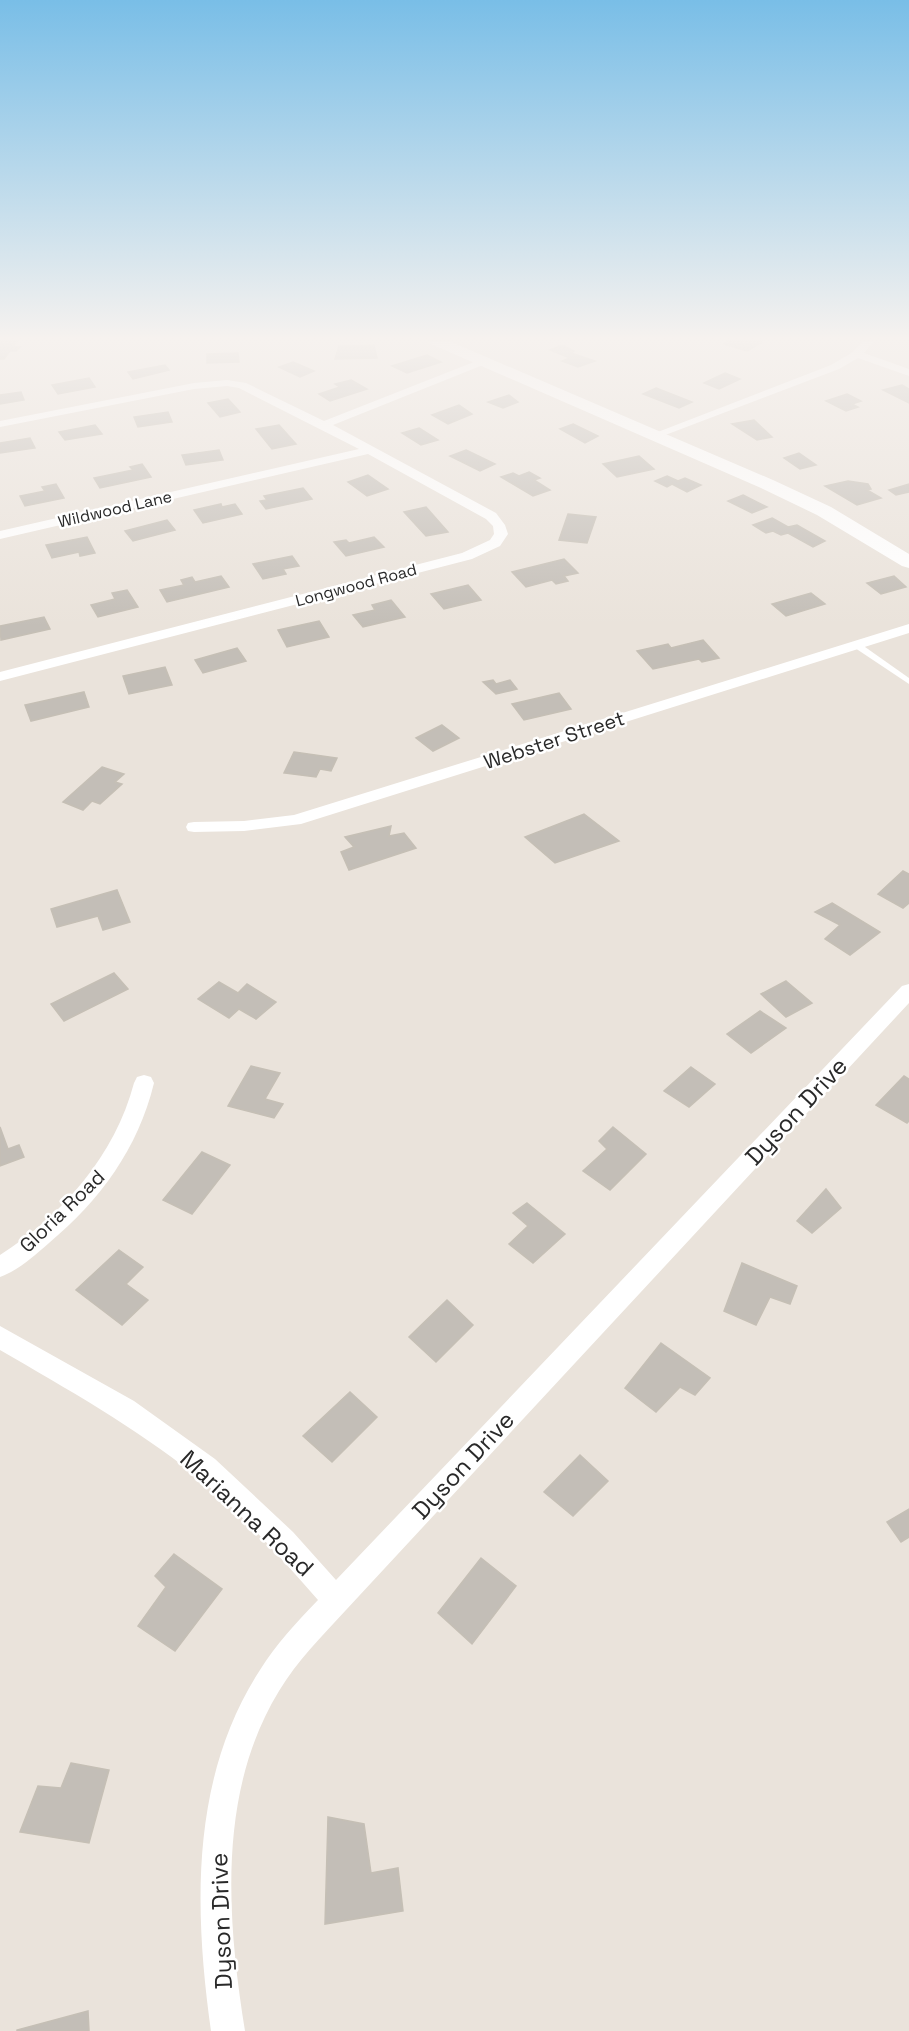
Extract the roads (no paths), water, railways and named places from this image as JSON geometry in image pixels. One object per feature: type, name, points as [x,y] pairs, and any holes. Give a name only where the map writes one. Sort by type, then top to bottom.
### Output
[{"type":"street","name":"Longwood Road","points":[[0,677],[467,556],[495,543],[501,534],[499,525],[491,516],[344,436]]},
{"type":"street","points":[[658,436],[814,507],[909,562]]},
{"type":"street","name":"Wildwood Lane","points":[[0,535],[370,450]]},
{"type":"street","name":"Webster Street","points":[[194,827],[244,826],[295,820],[909,628]]},
{"type":"street","name":"Dyson Drive","points":[[228,2031],[218,1955],[215,1896],[219,1816],[236,1749],[262,1692],[297,1643],[336,1600],[909,991]]},
{"type":"street","name":"Gloria Road","points":[[0,1266],[45,1232],[97,1179],[114,1158],[127,1134],[144,1083]]},
{"type":"street","name":"Marianna Road","points":[[0,1337],[125,1408],[206,1468],[284,1541],[336,1600]]},
{"type":"lane","points":[[855,645],[909,682]]}]
